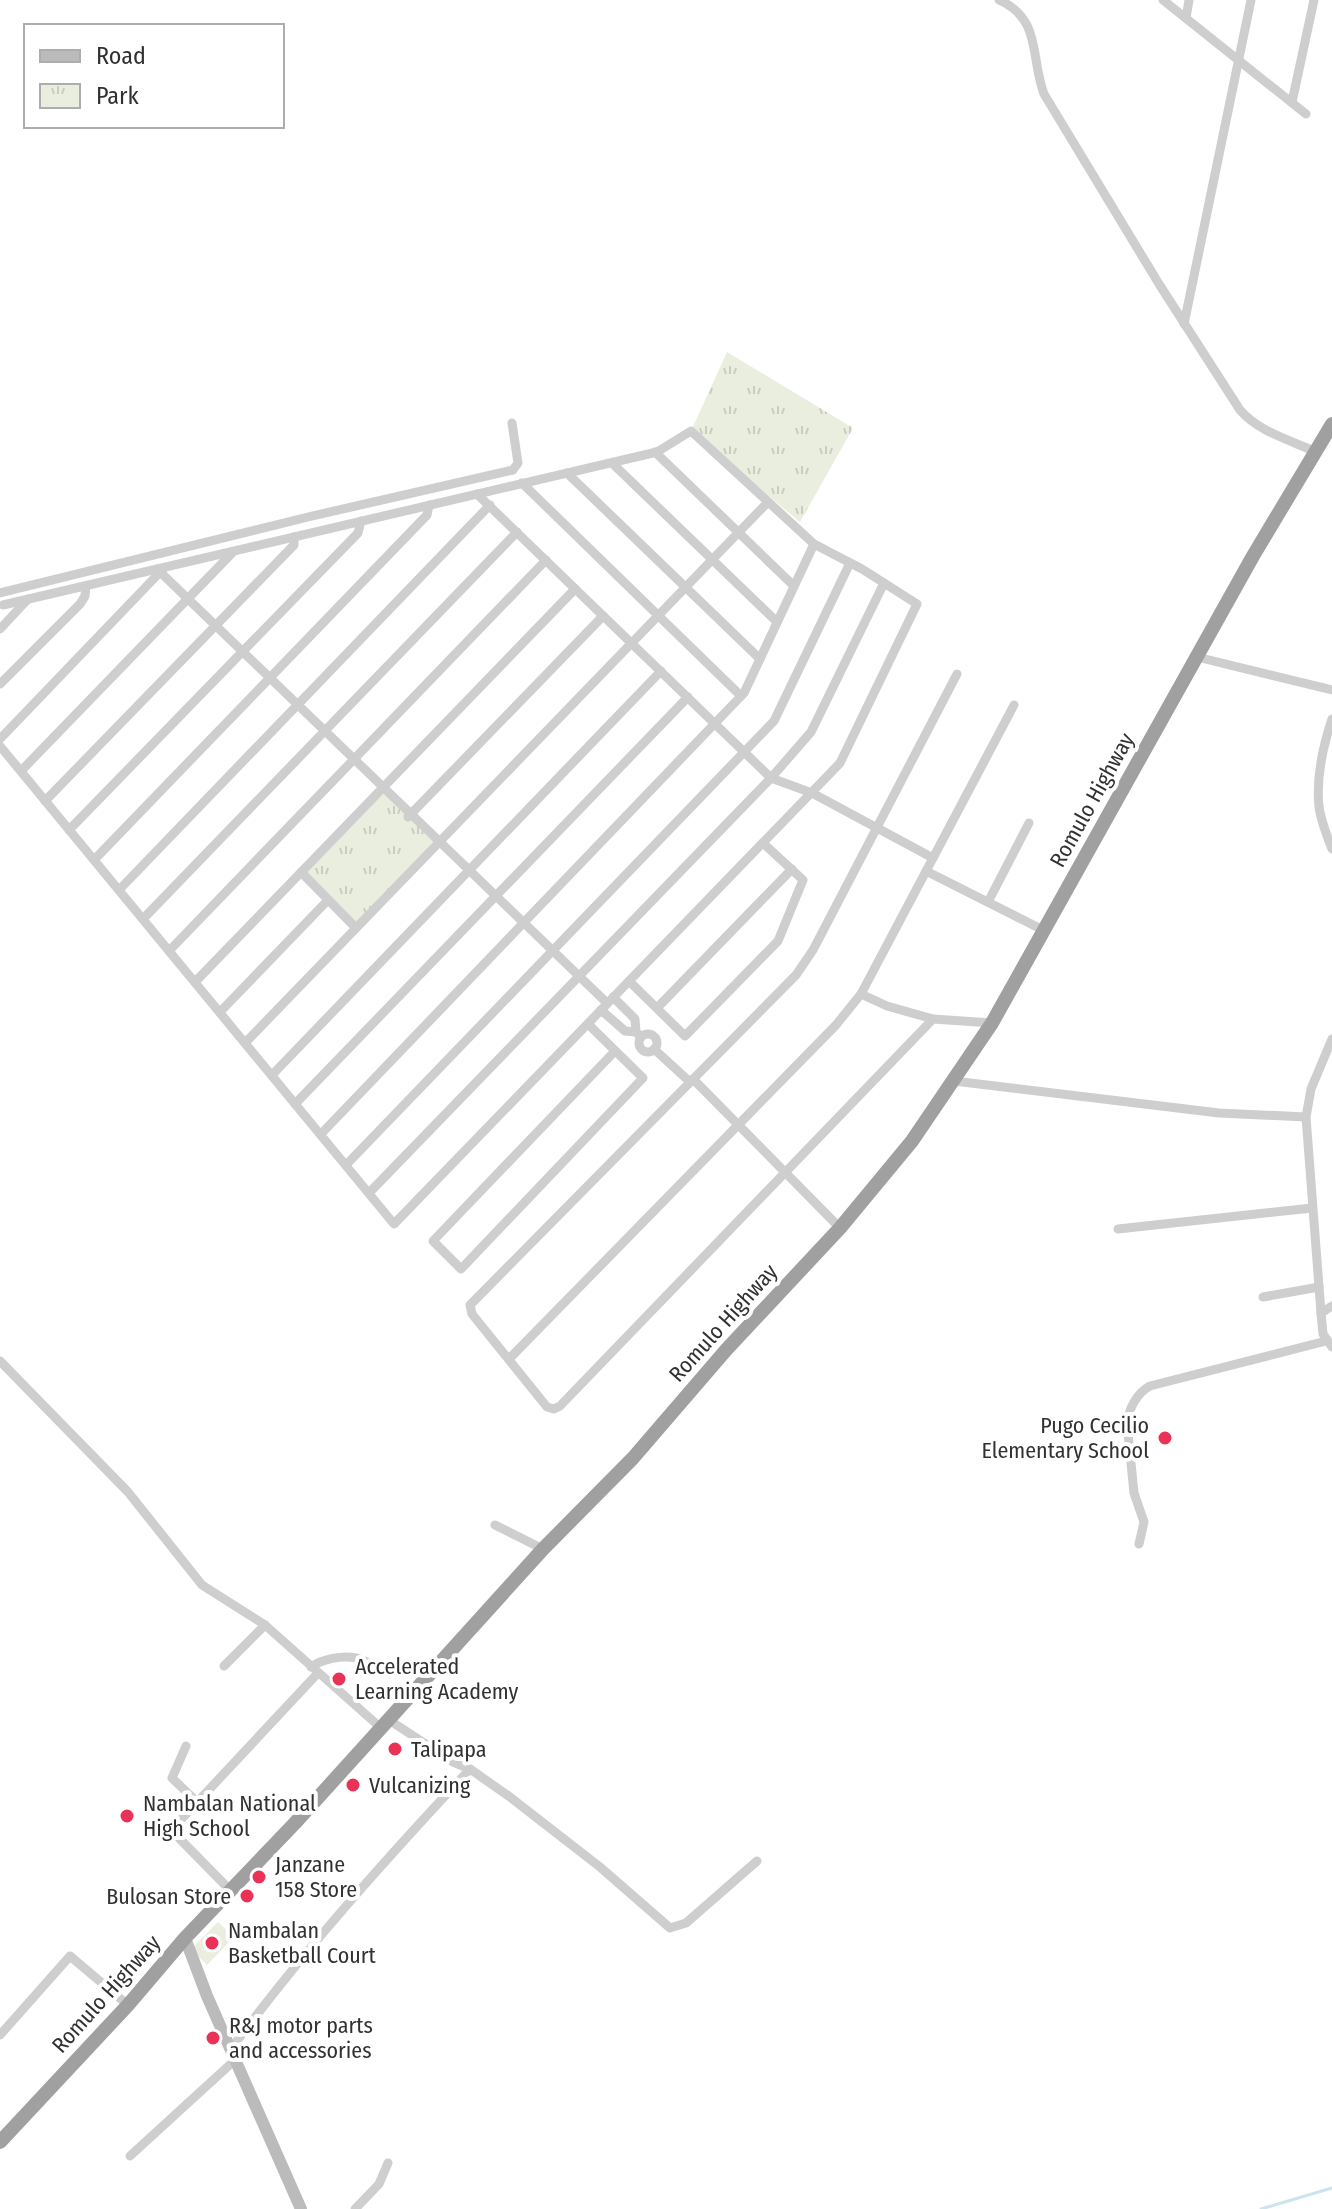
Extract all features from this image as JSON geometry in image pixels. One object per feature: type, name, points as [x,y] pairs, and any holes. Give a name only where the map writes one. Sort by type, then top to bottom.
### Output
[{"type":"highway","name":"Romulo Highway","points":[[0,2142],[543,1549],[633,1458],[726,1350],[840,1228],[912,1141],[992,1023],[1273,522],[1332,424]]},
{"type":"main road","points":[[185,1938],[301,2209]]},
{"type":"street","points":[[999,0],[1024,16],[1030,27],[1036,68],[1044,94],[1184,324],[1249,420],[1316,452]]},
{"type":"street","points":[[1163,0],[1306,114]]},
{"type":"street","points":[[1186,18],[1189,0]]},
{"type":"street","points":[[1184,324],[1251,0]]},
{"type":"street","points":[[1292,102],[1314,0]]},
{"type":"street","points":[[0,593],[513,470],[518,463],[512,423]]},
{"type":"street","points":[[0,746],[394,1224],[812,793],[844,756],[917,604],[814,544],[691,431],[655,452],[612,463],[3,605]]},
{"type":"street","points":[[655,452],[794,586]]},
{"type":"street","points":[[612,463],[777,622]]},
{"type":"street","points":[[567,473],[760,659]]},
{"type":"street","points":[[522,483],[741,696]]},
{"type":"street","points":[[477,494],[771,778],[812,793],[933,858]]},
{"type":"street","points":[[245,1043],[768,502]]},
{"type":"street","points":[[94,860],[427,515],[429,505]]},
{"type":"street","points":[[119,890],[490,505]]},
{"type":"street","points":[[69,830],[358,533],[361,521]]},
{"type":"street","points":[[143,919],[517,532]]},
{"type":"street","points":[[45,801],[294,545],[294,537]]},
{"type":"street","points":[[321,1134],[741,696],[814,544]]},
{"type":"street","points":[[21,771],[234,551]]},
{"type":"street","points":[[169,951],[546,560]]},
{"type":"street","points":[[346,1165],[774,721],[850,563]]},
{"type":"street","points":[[161,569],[409,816],[607,1003],[625,1031],[654,1037],[657,1042],[654,1049],[738,1125],[840,1228]]},
{"type":"street","points":[[0,739],[161,569]]},
{"type":"street","points":[[369,1193],[771,778],[811,732],[884,583]]},
{"type":"street","points":[[0,684],[80,604],[86,586]]},
{"type":"street","points":[[195,982],[575,589]]},
{"type":"street","points":[[0,629],[28,599]]},
{"type":"street","points":[[409,816],[603,616]]},
{"type":"street","points":[[1197,657],[1332,690]]},
{"type":"street","points":[[272,1075],[661,671]]},
{"type":"street","points":[[933,1019],[556,1409],[547,1407],[469,1310],[470,1305],[806,961],[957,674]]},
{"type":"street","points":[[295,1104],[688,697]]},
{"type":"street","points":[[509,1359],[836,1025],[861,994],[1014,705]]},
{"type":"street","points":[[1332,719],[1319,805],[1332,849]]},
{"type":"street","points":[[988,902],[1029,823]]},
{"type":"street","points":[[629,981],[685,1036],[778,941],[803,880],[763,843]]},
{"type":"street","points":[[657,1008],[792,869]]},
{"type":"street","points":[[926,871],[1045,931]]},
{"type":"street","points":[[301,872],[356,928]]},
{"type":"street","points":[[220,1012],[328,900]]},
{"type":"street","points":[[861,994],[887,1006],[933,1019],[992,1023]]},
{"type":"street","points":[[607,1003],[635,1019],[638,1034]]},
{"type":"street","points":[[588,1024],[643,1078],[461,1269],[433,1241],[615,1051]]},
{"type":"street","points":[[1139,1544],[1144,1522],[1134,1493],[1127,1423],[1143,1390],[1162,1382],[1329,1344],[1321,1313],[1306,1117],[1311,1089],[1332,1039]]},
{"type":"street","points":[[954,1081],[1219,1113],[1306,1117]]},
{"type":"street","points":[[1118,1229],[1312,1208]]},
{"type":"street","points":[[1263,1297],[1319,1287]]},
{"type":"street","points":[[1321,1313],[1332,1306]]},
{"type":"street","points":[[0,1361],[128,1492],[211,1593],[265,1625],[314,1670],[385,1724],[470,1769],[600,1867],[670,1928],[676,1929],[686,1923],[757,1861]]},
{"type":"street","points":[[495,1525],[543,1549]]},
{"type":"street","points":[[224,1666],[265,1625]]},
{"type":"street","points":[[230,1890],[174,1833],[174,1827],[314,1670],[328,1659],[353,1658],[381,1666]]},
{"type":"street","points":[[186,1746],[172,1778],[197,1802]]},
{"type":"street","points":[[130,2156],[233,2055],[326,1930],[397,1847],[470,1769]]},
{"type":"street","points":[[0,2035],[70,1956],[128,2005]]},
{"type":"street","points":[[355,2209],[379,2184],[388,2163]]},
{"type":"green space","points":[[727,352],[853,428],[800,522],[691,431]]},
{"type":"green space","points":[[383,793],[434,841],[356,923],[305,873]]},
{"type":"green space","name":"Nambalan Basketball Court","points":[[218,1922],[234,1937],[207,1965],[191,1949]]},
{"type":"waterway","points":[[1261,2209],[1332,2188]]},
{"type":"place","name":"Pugo Cecilio Elementary School","points":[[1165,1438]]},
{"type":"place","name":"Accelerated Learning Academy","points":[[339,1679]]},
{"type":"place","name":"Talipapa","points":[[395,1749]]},
{"type":"place","name":"Vulcanizing","points":[[353,1785]]},
{"type":"place","name":"Nambalan National High School","points":[[127,1816]]},
{"type":"place","name":"Janzane 158 Store","points":[[259,1877]]},
{"type":"place","name":"Bulosan Store","points":[[247,1896]]},
{"type":"place","name":"Nambalan Basketball Court","points":[[212,1943]]},
{"type":"place","name":"R&J motor parts and accessories","points":[[213,2038]]}]
